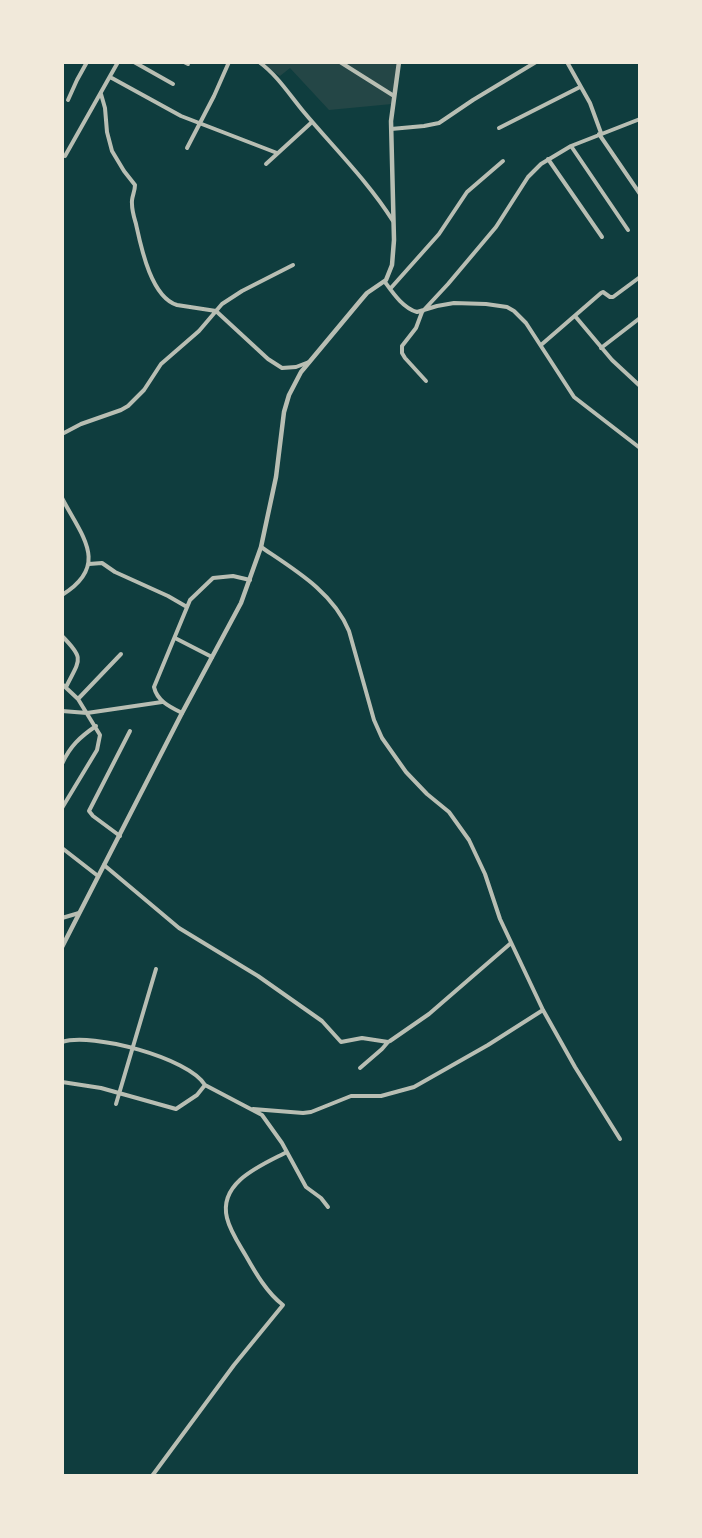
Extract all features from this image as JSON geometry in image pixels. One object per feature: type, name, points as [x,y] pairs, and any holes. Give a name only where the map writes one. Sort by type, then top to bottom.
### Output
[{"type":"street","points":[[68,100],[87,62]]},
{"type":"street","points":[[65,156],[118,62]]},
{"type":"street","points":[[134,62],[173,84]]},
{"type":"street","points":[[187,148],[229,62]]},
{"type":"street","points":[[259,62],[276,77],[312,122],[364,181],[394,222]]},
{"type":"street","points":[[340,62],[394,96]]},
{"type":"street","points":[[62,947],[182,713],[238,610],[261,547],[276,477],[284,412],[294,384],[309,362],[367,294],[384,282],[389,275],[392,265],[394,222],[391,129],[399,62]]},
{"type":"street","points":[[391,129],[439,123],[466,104],[536,62]]},
{"type":"street","points":[[567,62],[590,103],[600,134],[640,194]]},
{"type":"street","points":[[110,77],[181,116],[277,153]]},
{"type":"street","points":[[499,128],[580,87]]},
{"type":"street","points":[[101,94],[112,151],[135,185],[131,202],[138,238],[143,256],[158,289],[170,303],[216,311],[275,364],[288,369],[309,362]]},
{"type":"street","points":[[426,381],[405,358],[402,346],[416,328],[422,312],[496,227],[528,177],[548,159],[571,146],[640,119]]},
{"type":"street","points":[[266,164],[312,122]]},
{"type":"street","points":[[571,146],[628,230]]},
{"type":"street","points":[[548,159],[602,238]]},
{"type":"street","points":[[390,289],[439,234],[467,192],[503,161]]},
{"type":"street","points":[[62,434],[81,424],[121,410],[134,401],[144,390],[161,364],[232,297],[293,265]]},
{"type":"street","points":[[541,345],[600,293],[604,293],[612,298],[640,277]]},
{"type":"street","points":[[384,282],[410,309],[417,312],[454,303],[507,307],[520,315],[574,397],[638,446]]},
{"type":"street","points":[[575,316],[601,348],[640,386]]},
{"type":"street","points":[[601,348],[640,318]]},
{"type":"street","points":[[62,498],[87,546],[90,556],[84,575],[62,595]]},
{"type":"street","points":[[261,547],[321,591],[339,610],[349,631],[374,720],[382,738],[406,772],[427,794],[449,812],[463,829],[479,861],[500,919],[543,1010],[575,1067],[620,1139]]},
{"type":"street","points":[[89,564],[102,563],[116,572],[187,607]]},
{"type":"street","points":[[182,713],[162,702],[155,693],[154,687],[190,600],[213,578],[233,576],[250,580]]},
{"type":"street","points":[[62,636],[76,650],[78,655],[75,667],[64,686],[78,698],[100,735],[97,750],[62,808]]},
{"type":"street","points":[[175,638],[212,657]]},
{"type":"street","points":[[78,698],[121,654]]},
{"type":"street","points":[[62,712],[87,713],[162,702]]},
{"type":"street","points":[[62,764],[76,742],[96,726]]},
{"type":"street","points":[[120,836],[89,811],[130,731]]},
{"type":"street","points":[[62,848],[98,876]]},
{"type":"street","points":[[104,865],[179,928],[258,976],[322,1021],[340,1042],[362,1038],[388,1042]]},
{"type":"street","points":[[62,918],[80,913]]},
{"type":"street","points":[[360,1068],[388,1042],[429,1014],[511,943]]},
{"type":"street","points":[[116,1104],[156,969]]},
{"type":"street","points":[[254,1109],[311,1112],[351,1096],[380,1096],[409,1088],[488,1045],[543,1010]]},
{"type":"street","points":[[62,1042],[90,1039],[132,1047],[160,1056],[198,1076],[206,1085],[254,1109],[266,1120],[287,1152],[306,1187],[321,1198],[328,1207]]},
{"type":"street","points":[[62,1082],[119,1093],[176,1109],[197,1095],[206,1085]]},
{"type":"street","points":[[152,1476],[234,1365],[283,1305],[274,1298],[250,1264],[232,1231],[226,1216],[226,1208],[231,1190],[235,1184],[246,1175],[287,1152]]},
{"type":"shaded area","points":[[260,63],[398,63],[392,104],[329,110],[290,68],[280,76]]}]
